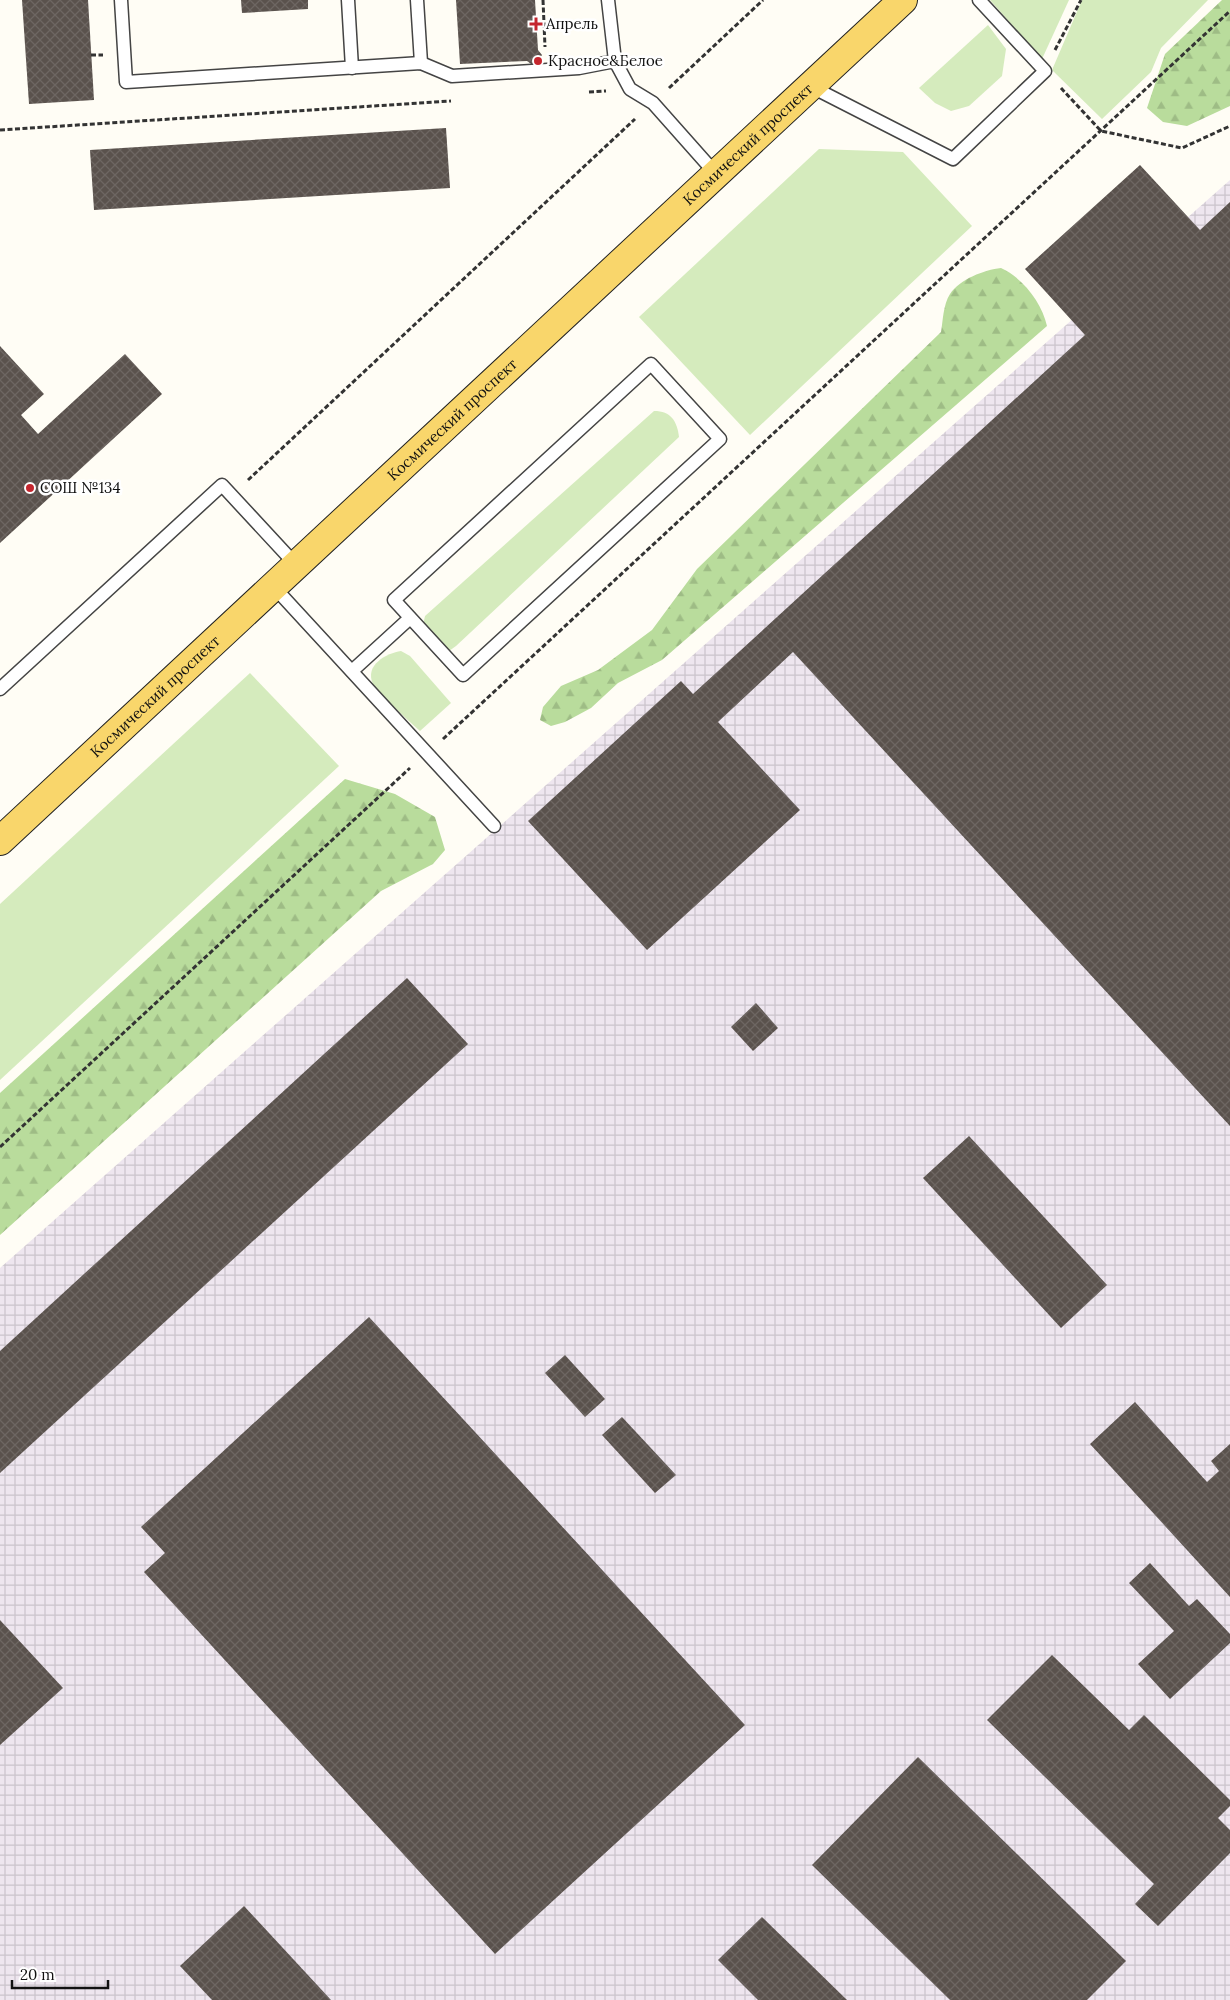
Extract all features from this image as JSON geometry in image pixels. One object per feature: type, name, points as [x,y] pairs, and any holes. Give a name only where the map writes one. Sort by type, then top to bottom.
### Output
[{"type":"main road","name":"Космический проспект","points":[[0,841],[903,0]]},
{"type":"lane","points":[[121,0],[126,82],[421,63],[452,76],[579,68],[615,61]]},
{"type":"lane","points":[[348,0],[352,68]]},
{"type":"lane","points":[[417,0],[421,63]]},
{"type":"lane","points":[[608,0],[615,61],[630,89],[653,103],[716,174]]},
{"type":"lane","points":[[810,86],[953,159],[1045,71],[979,0]]},
{"type":"lane","points":[[651,364],[720,439],[463,675],[410,618],[394,600],[651,364]]},
{"type":"lane","points":[[0,690],[222,485],[297,566]]},
{"type":"lane","points":[[274,587],[494,826]]},
{"type":"lane","points":[[352,672],[410,618]]},
{"type":"path","points":[[542,0],[546,70]]},
{"type":"path","points":[[231,495],[763,0]]},
{"type":"path","points":[[1080,0],[1045,71],[1101,131],[1182,148],[1230,126]]},
{"type":"path","points":[[0,1147],[1230,12]]},
{"type":"path","points":[[537,24],[544,24]]},
{"type":"path","points":[[581,92],[630,89]]},
{"type":"path","points":[[0,130],[453,100]]},
{"type":"shaded area","points":[[1230,180],[1230,2000],[0,2000],[0,1268]]},
{"type":"green space","points":[[990,0],[1069,0],[1042,59]]},
{"type":"green space","points":[[1082,0],[1208,0],[1161,48],[1151,72],[1102,119],[1052,70]]},
{"type":"green space","points":[[1222,0],[1230,0],[1230,106],[1187,126],[1163,122],[1147,108],[1165,54]]},
{"type":"green space","points":[[988,25],[1006,49],[1002,76],[969,106],[951,111],[935,103],[919,88]]},
{"type":"green space","points":[[819,149],[903,152],[972,226],[750,435],[639,317]]},
{"type":"green space","points":[[1001,268],[1017,278],[1030,292],[1041,309],[1047,326],[662,660],[618,683],[591,708],[565,722],[551,726],[540,720],[543,707],[561,686],[598,670],[652,630],[697,569],[941,332],[946,303],[954,289],[973,276]]},
{"type":"green space","points":[[654,411],[660,411],[672,418],[677,426],[679,437],[456,646],[449,651],[445,649],[423,625],[425,616]]},
{"type":"green space","points":[[401,651],[410,656],[451,703],[420,731],[381,694],[373,684],[371,677],[374,666],[378,661],[389,654]]},
{"type":"green space","points":[[250,673],[339,766],[0,1080],[0,904]]},
{"type":"green space","points":[[345,779],[395,794],[435,817],[445,850],[433,864],[381,891],[0,1235],[0,1093]]},
{"type":"building","points":[[22,0],[88,0],[94,100],[29,104]]},
{"type":"building","points":[[241,0],[308,0],[308,9],[242,13]]},
{"type":"building","points":[[456,0],[535,0],[538,50],[542,55],[534,66],[527,61],[460,64]]},
{"type":"building","points":[[446,128],[450,188],[94,210],[90,150]]},
{"type":"building","points":[[1140,165],[1200,230],[1230,202],[1230,1126],[793,652],[718,722],[800,810],[647,950],[528,821],[681,681],[693,694],[1085,335],[1025,269]]},
{"type":"building","name":"СОШ №134","points":[[0,346],[44,394],[21,415],[38,434],[125,354],[162,394],[0,543]]},
{"type":"building","points":[[407,978],[468,1044],[0,1473],[0,1351]]},
{"type":"building","points":[[756,1003],[778,1028],[753,1051],[731,1027]]},
{"type":"building","points":[[969,1136],[1107,1285],[1061,1328],[923,1178]]},
{"type":"building","points":[[369,1317],[745,1725],[495,1954],[144,1572],[165,1553],[141,1527]]},
{"type":"building","points":[[565,1355],[605,1399],[585,1417],[545,1373]]},
{"type":"building","points":[[1135,1402],[1207,1482],[1219,1471],[1211,1461],[1230,1444],[1230,1597],[1090,1444]]},
{"type":"building","points":[[622,1417],[676,1475],[655,1493],[602,1435]]},
{"type":"building","points":[[1150,1563],[1189,1606],[1197,1599],[1230,1634],[1230,1643],[1170,1699],[1138,1664],[1174,1631],[1129,1583]]},
{"type":"building","points":[[0,1620],[63,1688],[0,1745]]},
{"type":"building","points":[[1052,1655],[1129,1730],[1144,1715],[1230,1800],[1230,1806],[1218,1818],[1230,1830],[1230,1853],[1158,1926],[1135,1904],[1154,1884],[987,1720]]},
{"type":"building","points":[[918,1757],[1126,1961],[1087,2000],[950,2000],[812,1865]]},
{"type":"building","points":[[244,1906],[331,2000],[212,2000],[180,1966]]},
{"type":"building","points":[[762,1917],[847,2000],[758,2000],[718,1960]]},
{"type":"place","name":"Апрель","points":[[536,24]]},
{"type":"place","name":"Красное&Белое","points":[[538,61]]},
{"type":"place","name":"СОШ №134","points":[[30,488]]}]
